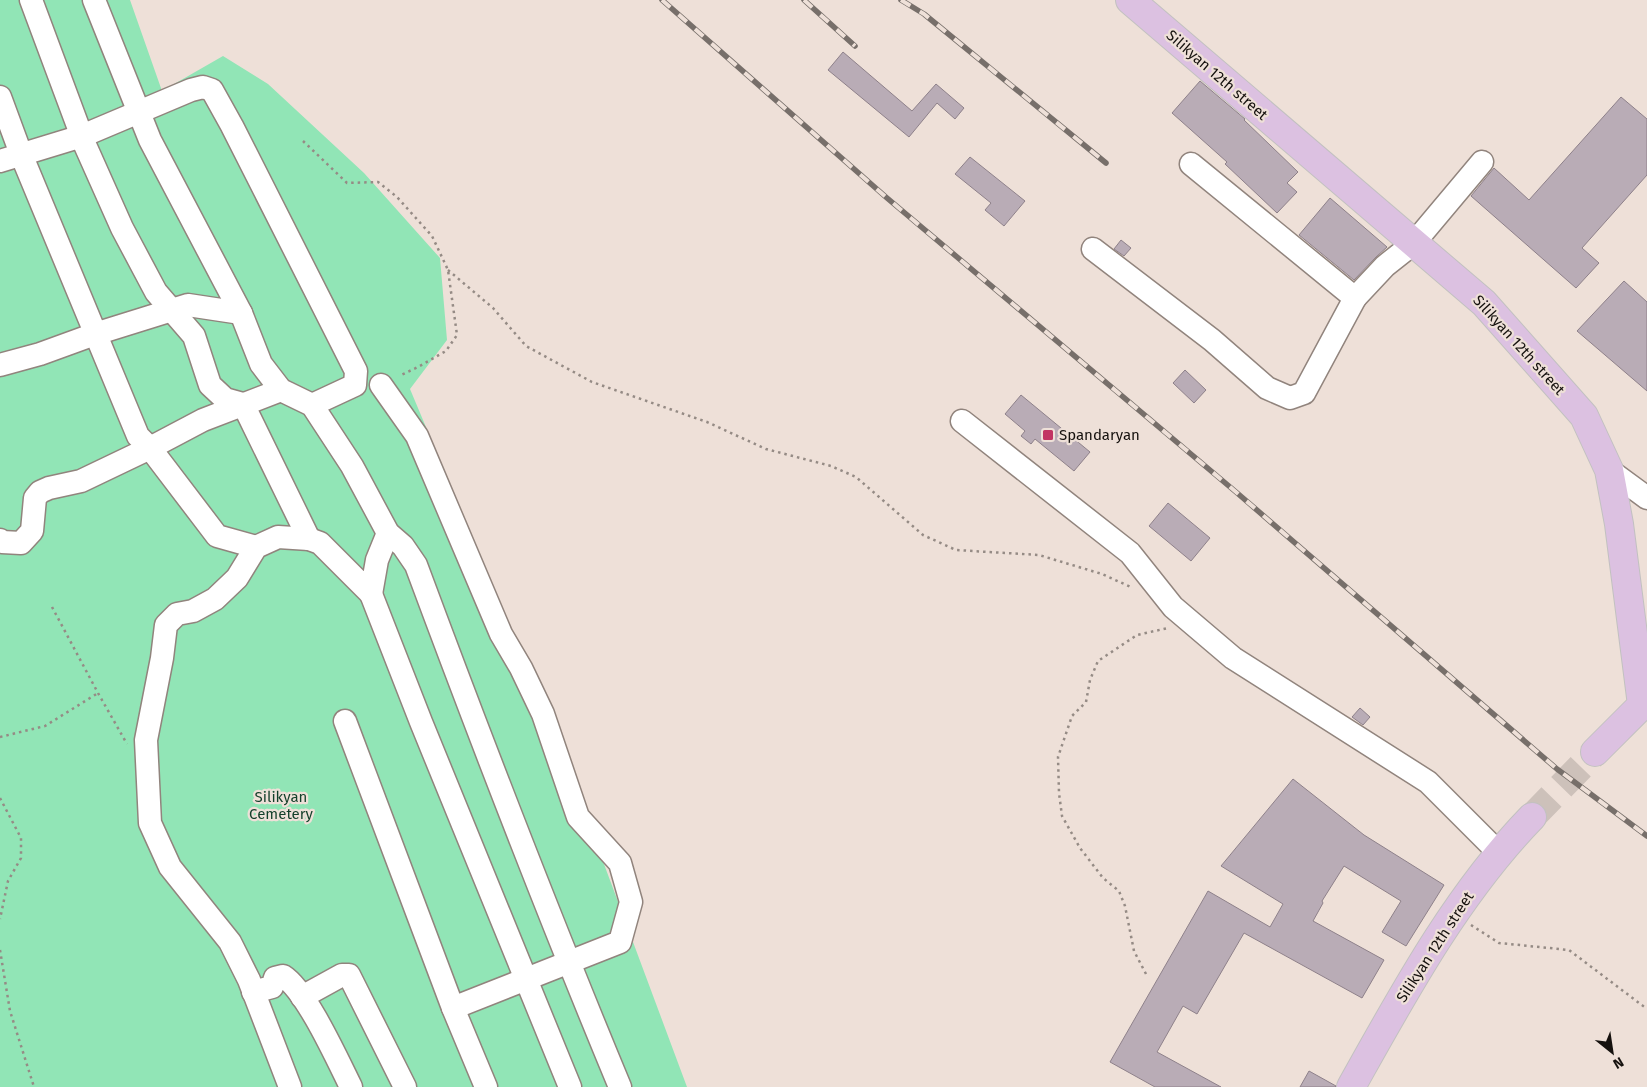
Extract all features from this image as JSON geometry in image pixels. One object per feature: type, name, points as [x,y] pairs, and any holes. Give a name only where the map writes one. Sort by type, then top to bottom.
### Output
[{"type":"main road","name":"Silikyan 12th street","points":[[1130,0],[1484,303],[1584,416],[1609,470],[1619,524],[1644,703],[1595,752]]},
{"type":"main road","name":"Silikyan 12th street","points":[[1351,1087],[1401,996],[1454,914],[1514,836],[1532,817]]},
{"type":"lane","points":[[31,0],[82,136],[122,228],[156,292],[194,336],[210,385],[225,399],[243,404],[309,539]]},
{"type":"lane","points":[[94,0],[155,148],[241,313],[261,364],[281,390],[312,405],[352,466],[388,533],[403,546],[416,565],[514,824],[568,962],[620,1087]]},
{"type":"lane","points":[[10,157],[82,136],[191,90],[203,87],[212,90],[356,372],[355,385],[312,405]]},
{"type":"lane","points":[[0,97],[10,157],[95,334],[138,436],[150,448],[217,536],[256,547]]},
{"type":"lane","points":[[1093,249],[1212,340],[1267,388],[1290,398],[1304,393],[1355,298],[1385,266],[1414,243],[1482,162]]},
{"type":"lane","points":[[1191,164],[1355,298]]},
{"type":"lane","points":[[0,365],[40,354],[188,304],[241,313]]},
{"type":"lane","points":[[381,384],[417,436],[501,634],[522,668],[543,714],[578,817],[620,863],[631,902],[620,942],[453,1008]]},
{"type":"lane","points":[[0,540],[2,542],[21,543],[32,531],[35,498],[40,492],[49,488],[81,481],[203,420],[281,390]]},
{"type":"lane","points":[[962,421],[1130,553],[1173,607],[1233,658],[1428,782],[1500,854]]},
{"type":"lane","points":[[1609,470],[1647,498]]},
{"type":"lane","points":[[372,594],[377,560],[388,533]]},
{"type":"lane","points":[[290,1087],[253,992],[230,942],[170,867],[150,822],[146,740],[162,658],[166,625],[177,614],[193,611],[215,599],[237,578],[256,547],[278,537],[309,539],[320,543],[372,594],[421,722],[570,1087]]},
{"type":"lane","points":[[345,721],[453,1008],[486,1087]]},
{"type":"lane","points":[[302,997],[342,975],[349,975],[405,1087]]},
{"type":"lane","points":[[253,992],[272,988],[275,978],[283,976],[290,980],[332,1049],[351,1087]]},
{"type":"path","points":[[303,142],[347,183],[378,182],[397,196],[432,236],[448,270],[456,335],[446,351],[418,367],[381,384]]},
{"type":"path","points":[[448,270],[492,308],[526,346],[592,382],[707,422],[766,449],[831,466],[856,477],[924,535],[956,550],[1039,555],[1102,574],[1137,591]]},
{"type":"path","points":[[52,607],[128,745]]},
{"type":"path","points":[[1146,974],[1134,951],[1125,906],[1119,890],[1103,878],[1080,848],[1062,816],[1058,757],[1072,716],[1086,702],[1090,680],[1098,662],[1137,635],[1192,623]]},
{"type":"path","points":[[0,737],[45,726],[98,693]]},
{"type":"path","points":[[0,798],[20,838],[21,858],[8,881],[0,919]]},
{"type":"path","points":[[1454,914],[1499,943],[1569,950],[1647,1009]]},
{"type":"path","points":[[0,950],[10,1011],[34,1087]]},
{"type":"green space","name":"Silikyan Cemetery","points":[[0,0],[130,0],[162,91],[223,56],[268,84],[364,173],[440,258],[447,340],[410,389],[563,754],[687,1087],[0,1087]]},
{"type":"building","points":[[843,52],[912,111],[936,84],[964,108],[955,119],[937,103],[909,137],[828,70]]},
{"type":"building","points":[[1200,81],[1245,119],[1298,172],[1287,183],[1297,192],[1277,213],[1225,164],[1227,162],[1172,113]]},
{"type":"building","points":[[1621,97],[1647,119],[1647,175],[1582,248],[1599,263],[1576,288],[1471,196],[1494,168],[1529,200]]},
{"type":"building","points":[[970,157],[1025,201],[1004,226],[985,210],[991,203],[955,174]]},
{"type":"building","points":[[1330,198],[1387,247],[1354,280],[1299,235]]},
{"type":"building","points":[[1121,240],[1131,248],[1124,256],[1114,249]]},
{"type":"building","points":[[1624,281],[1647,302],[1647,391],[1577,331]]},
{"type":"building","points":[[1185,370],[1206,390],[1194,403],[1173,383]]},
{"type":"building","points":[[1021,395],[1090,452],[1074,471],[1035,439],[1031,444],[1021,436],[1025,431],[1005,414]]},
{"type":"building","points":[[1168,503],[1210,538],[1191,561],[1149,526]]},
{"type":"building","points":[[1360,708],[1370,717],[1363,725],[1352,717]]},
{"type":"building","points":[[1293,779],[1364,835],[1444,885],[1406,946],[1382,932],[1401,901],[1344,866],[1322,901],[1323,903],[1313,921],[1384,960],[1362,998],[1244,933],[1197,1014],[1183,1006],[1157,1052],[1221,1087],[1155,1087],[1110,1062],[1208,891],[1270,927],[1283,904],[1221,866]]},
{"type":"building","points":[[1309,1071],[1336,1086],[1300,1087]]},
{"type":"tunnel","points":[[1532,817],[1595,752]]},
{"type":"railway","points":[[662,0],[887,198],[1236,492],[1557,769],[1647,836]]},
{"type":"railway","points":[[804,0],[855,46]]},
{"type":"railway","points":[[901,0],[924,14],[1106,163]]},
{"type":"place","name":"Spandaryan","points":[[1048,435]]}]
